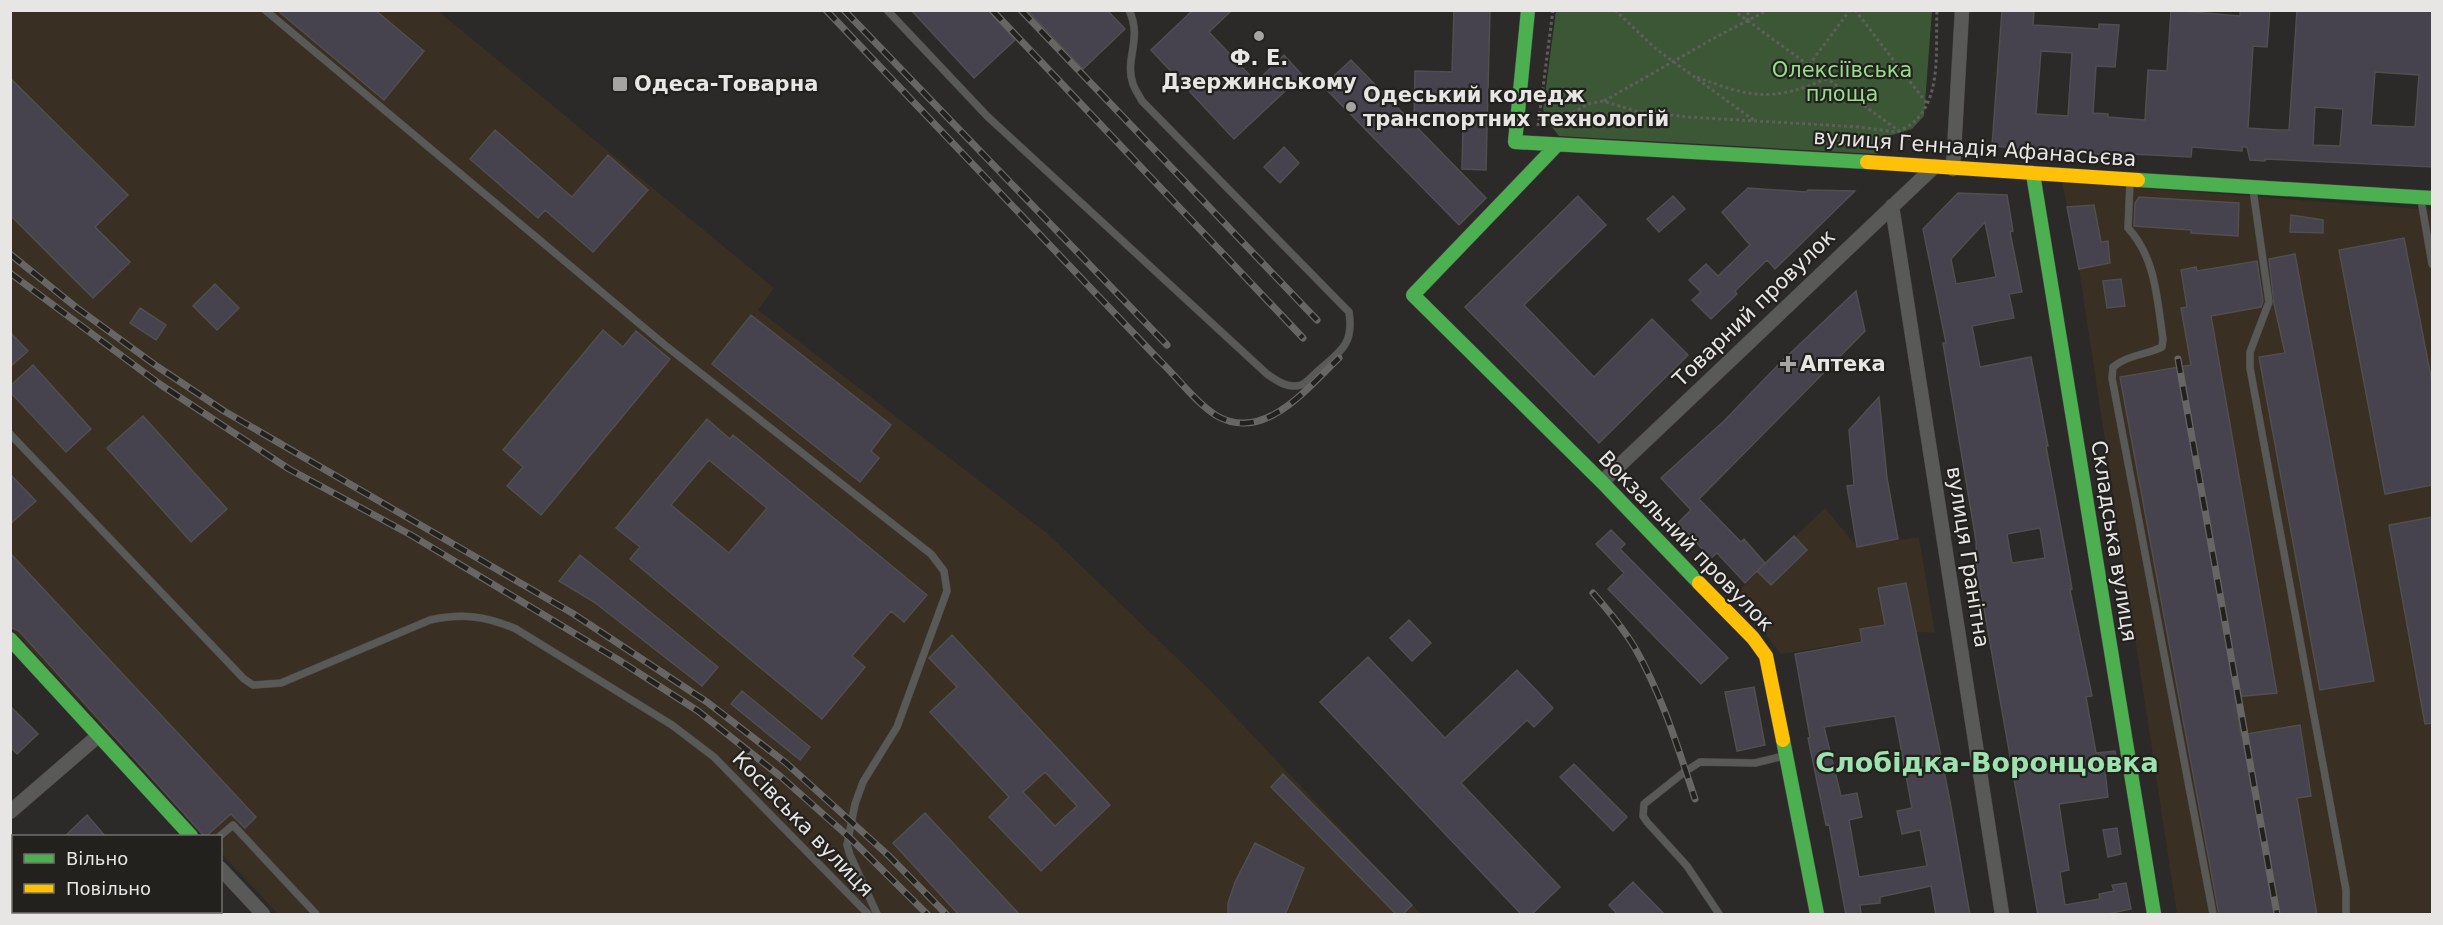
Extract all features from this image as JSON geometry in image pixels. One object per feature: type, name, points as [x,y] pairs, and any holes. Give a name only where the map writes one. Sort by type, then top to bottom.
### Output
[{"type":"street","points":[[1515,142],[1528,10]]},
{"type":"street","points":[[1953,169],[1962,10]]},
{"type":"street","name":"вулиця Геннадія Афанасьєва","points":[[1515,142],[1935,165],[1953,169],[2427,197]]},
{"type":"street","name":"Вокзальний провулок","points":[[1557,145],[1413,295],[1602,482],[1753,638],[1766,656],[1817,915]]},
{"type":"street","name":"Товарний провулок","points":[[1602,482],[1935,165]]},
{"type":"street","name":"Складська вулиця","points":[[2033,174],[2154,915]]},
{"type":"street","name":"вулиця Гранітна","points":[[1892,206],[2002,915]]},
{"type":"street","points":[[10,639],[189,835]]},
{"type":"street","points":[[10,812],[98,736]]},
{"type":"street","points":[[222,870],[263,915]]},
{"type":"lane","points":[[265,10],[666,346],[931,554],[944,571],[947,591],[897,727],[863,782],[855,804],[848,845],[850,855],[877,915]]},
{"type":"lane","points":[[887,10],[987,116],[1267,374],[1289,386],[1302,385],[1345,347],[1352,327],[1349,312],[1142,101],[1132,83],[1131,58],[1136,34],[1129,10]]},
{"type":"lane","points":[[2130,180],[2128,228],[2139,240],[2150,262],[2163,339],[2162,347],[2120,361],[2113,366],[2112,378],[2213,915]]},
{"type":"lane","points":[[2252,187],[2269,302],[2250,352],[2250,368],[2346,890],[2346,915]]},
{"type":"lane","points":[[2427,197],[2433,264]]},
{"type":"lane","name":"Косівська вулиця","points":[[10,434],[244,679],[254,684],[281,683],[430,620],[450,615],[478,616],[496,620],[516,629],[672,725],[714,757],[868,915]]},
{"type":"lane","points":[[1719,915],[1687,866],[1647,822],[1643,816],[1644,804],[1700,762],[1755,763],[1786,755]]},
{"type":"lane","points":[[222,835],[233,825],[316,915]]},
{"type":"path","points":[[1515,142],[1537,134],[1553,10]]},
{"type":"path","points":[[1615,10],[1656,49],[1756,121]]},
{"type":"path","points":[[1734,10],[1900,130],[1927,152],[1935,165]]},
{"type":"path","points":[[1748,10],[1748,21]]},
{"type":"path","points":[[1547,128],[1588,104],[1603,101],[1768,10]]},
{"type":"path","points":[[1809,64],[1852,10],[1928,105]]},
{"type":"path","points":[[1603,101],[1636,111],[1688,117],[1859,127],[1896,132],[1921,115],[1928,105],[1934,86],[1937,10]]},
{"type":"path","points":[[1693,75],[1734,91],[1759,96],[1808,87],[1828,78]]},
{"type":"shaded area","points":[[11,11],[438,11],[774,288],[758,310],[1048,534],[1209,689],[1421,914],[278,914],[222,854],[222,835],[204,835],[11,628]]},
{"type":"shaded area","points":[[2062,182],[2432,210],[2432,914],[2177,914],[2079,269]]},
{"type":"shaded area","points":[[1825,508],[1857,547],[1919,537],[1935,633],[1916,632],[1781,654],[1734,595]]},
{"type":"green space","name":"Олексіївська площа","points":[[1556,11],[1932,11],[1924,116],[1912,129],[1886,137],[1877,154],[1559,136],[1547,121],[1543,110]]},
{"type":"building","points":[[277,10],[375,10],[424,51],[384,100]]},
{"type":"building","points":[[911,10],[988,10],[1015,40],[974,78]]},
{"type":"building","points":[[1027,10],[1107,10],[1125,29],[1083,69]]},
{"type":"building","points":[[1193,10],[1232,10],[1209,32],[1256,82],[1284,55],[1302,75],[1234,139],[1151,50]]},
{"type":"building","points":[[1454,10],[1490,10],[1486,170],[1462,169],[1463,125],[1414,124],[1415,71],[1452,72]]},
{"type":"building","points":[[2002,10],[2034,10],[2033,25],[2099,29],[2099,24],[2119,25],[2115,67],[2096,66],[2093,113],[2108,114],[2108,117],[2145,120],[2148,70],[2167,71],[2171,10],[2240,16],[2240,10],[2270,10],[2267,47],[2253,46],[2248,128],[2289,130],[2297,10],[2433,10],[2433,167],[2250,160],[2247,147],[2242,147],[2242,151],[2192,147],[2191,157],[2130,154],[2129,157],[1992,146]],"holes":[[[2041,51],[2072,53],[2068,116],[2036,114]],[[2375,72],[2419,75],[2415,127],[2371,125]],[[2315,107],[2343,109],[2340,146],[2313,145]]]},
{"type":"building","points":[[1351,60],[1486,198],[1459,225],[1323,86]]},
{"type":"building","points":[[10,78],[128,195],[95,227],[130,262],[93,298],[10,215]]},
{"type":"building","points":[[495,130],[572,197],[608,155],[648,190],[593,252],[545,210],[538,218],[470,159]]},
{"type":"building","points":[[1284,147],[1299,163],[1280,183],[1264,167]]},
{"type":"building","points":[[1748,188],[1806,192],[1808,190],[1855,191],[1775,269],[1767,260],[1735,291],[1737,294],[1711,319],[1692,300],[1701,292],[1689,280],[1706,264],[1718,276],[1750,245],[1722,212]]},
{"type":"building","points":[[1958,193],[2007,195],[2013,231],[2010,232],[2022,292],[2009,294],[2014,318],[1972,326],[1980,367],[2031,357],[2070,577],[2072,589],[2070,590],[2092,696],[2086,697],[2096,753],[2115,751],[2118,769],[2105,771],[2108,797],[2059,804],[2069,870],[2060,872],[2065,905],[2100,899],[2099,894],[2114,891],[2112,885],[2126,883],[2131,909],[2103,915],[2038,915],[1977,569],[1976,541],[1943,343],[1946,343],[1923,229]],"holes":[[[1985,222],[1996,277],[1956,284],[1951,259]],[[2040,528],[2045,558],[2012,563],[2007,534]]]},
{"type":"building","points":[[1578,196],[1606,225],[1524,305],[1594,377],[1652,319],[1688,355],[1599,443],[1465,307]]},
{"type":"building","points":[[1673,196],[1685,209],[1659,232],[1647,219]]},
{"type":"building","points":[[2139,197],[2239,203],[2238,236],[2134,226],[2135,203]]},
{"type":"building","points":[[2094,205],[2101,242],[2108,241],[2110,263],[2079,269],[2067,207]]},
{"type":"building","points":[[2291,215],[2323,220],[2323,233],[2290,232]]},
{"type":"building","points":[[2404,238],[2433,387],[2433,485],[2385,494],[2339,250]]},
{"type":"building","points":[[2295,254],[2374,681],[2320,690],[2259,357],[2285,353],[2274,304],[2269,259]]},
{"type":"building","points":[[2257,261],[2263,301],[2261,307],[2211,316],[2277,693],[2235,697],[2241,735],[2300,725],[2311,796],[2297,798],[2317,915],[2219,915],[2120,377],[2191,365],[2181,308],[2187,307],[2181,270],[2196,267],[2197,271]]},
{"type":"building","points":[[2121,279],[2125,306],[2107,308],[2103,281]]},
{"type":"building","points":[[215,284],[239,308],[217,330],[193,306]]},
{"type":"building","points":[[1856,291],[1865,331],[1699,499],[1741,542],[1744,539],[1765,563],[1745,583],[1717,553],[1711,558],[1678,523],[1691,510],[1661,478],[1724,421],[1781,362]]},
{"type":"building","points":[[140,308],[166,325],[156,340],[130,323]]},
{"type":"building","points":[[751,315],[891,425],[871,451],[879,458],[860,482],[712,364]]},
{"type":"building","points":[[603,330],[623,347],[636,331],[670,359],[541,515],[507,486],[523,467],[503,450]]},
{"type":"building","points":[[10,332],[28,351],[10,367]]},
{"type":"building","points":[[33,365],[91,429],[66,452],[10,392],[10,386]]},
{"type":"building","points":[[1879,397],[1887,478],[1898,539],[1857,547],[1847,486],[1854,485],[1849,430]]},
{"type":"building","points":[[143,416],[227,509],[191,542],[107,448]]},
{"type":"building","points":[[707,419],[730,439],[733,435],[927,595],[904,622],[891,611],[852,656],[865,667],[822,719],[630,559],[640,547],[616,528]],"holes":[[[709,460],[767,508],[729,553],[671,505]]]},
{"type":"building","points":[[10,474],[36,501],[10,524]]},
{"type":"building","points":[[2433,517],[2433,723],[2425,724],[2389,525]]},
{"type":"building","points":[[1611,530],[1625,544],[1620,549],[1728,658],[1701,684],[1608,589],[1624,573],[1596,544]]},
{"type":"building","points":[[1794,536],[1807,550],[1771,585],[1757,571]]},
{"type":"building","points":[[10,553],[256,817],[245,828],[231,814],[207,835],[203,835],[19,631],[10,627]]},
{"type":"building","points":[[580,555],[718,667],[702,686],[594,602],[559,581]]},
{"type":"building","points":[[1906,583],[1950,801],[1970,915],[1936,915],[1931,886],[1880,897],[1880,903],[1860,905],[1861,915],[1846,915],[1829,824],[1826,825],[1808,738],[1810,737],[1795,654],[1862,642],[1860,629],[1885,625],[1878,588]],"holes":[[[1895,716],[1912,808],[1897,811],[1902,834],[1920,830],[1927,866],[1859,877],[1849,820],[1862,817],[1857,793],[1841,796],[1824,727]]]},
{"type":"building","points":[[1409,620],[1431,643],[1412,661],[1390,638]]},
{"type":"building","points":[[952,635],[1110,805],[1041,871],[989,817],[1009,797],[930,712],[957,687],[929,658]],"holes":[[[1045,772],[1077,806],[1055,826],[1023,792]]]},
{"type":"building","points":[[1368,657],[1445,738],[1517,670],[1553,708],[1534,727],[1527,720],[1461,783],[1560,887],[1531,915],[1522,915],[1320,702]]},
{"type":"building","points":[[1754,687],[1765,745],[1737,751],[1725,692]]},
{"type":"building","points":[[742,691],[810,747],[800,760],[731,704]]},
{"type":"building","points":[[10,706],[38,734],[17,754],[10,747]]},
{"type":"building","points":[[1574,764],[1627,817],[1613,831],[1560,777]]},
{"type":"building","points":[[1283,774],[1412,905],[1402,915],[1397,915],[1271,787]]},
{"type":"building","points":[[925,813],[1020,915],[959,915],[893,843]]},
{"type":"building","points":[[87,815],[104,835],[66,835]]},
{"type":"building","points":[[2117,828],[2121,854],[2108,857],[2103,830]]},
{"type":"building","points":[[1255,843],[1304,868],[1285,915],[1228,915],[1228,903],[1235,882]]},
{"type":"building","points":[[1633,882],[1665,915],[1618,915],[1609,905]]},
{"type":"railway","points":[[826,10],[1187,390],[1217,416],[1235,422],[1252,422],[1269,417],[1299,396],[1339,358]]},
{"type":"railway","points":[[844,10],[1167,345]]},
{"type":"railway","points":[[992,10],[1303,338]]},
{"type":"railway","points":[[1021,10],[1317,320]]},
{"type":"railway","points":[[10,254],[77,308],[158,367],[224,411],[572,613],[707,702],[786,763],[888,855],[946,914]]},
{"type":"railway","points":[[10,273],[161,385],[289,469],[411,535],[617,659],[698,711],[780,776],[849,837],[927,914]]},
{"type":"railway","points":[[2178,359],[2277,914]]},
{"type":"railway","points":[[1593,593],[1625,633],[1645,666],[1669,722],[1695,799]]},
{"type":"traffic: fast","points":[[1528,10],[1515,142],[1867,162]]},
{"type":"traffic: fast","points":[[1557,145],[1413,295],[1602,482],[1699,583]]},
{"type":"traffic: fast","points":[[2033,174],[2154,914]]},
{"type":"traffic: fast","points":[[2138,180],[2432,198]]},
{"type":"traffic: fast","points":[[10,639],[190,835]]},
{"type":"traffic: fast","points":[[1783,740],[1817,914]]},
{"type":"traffic: slow","points":[[1867,162],[2138,180]]},
{"type":"traffic: slow","points":[[1699,583],[1753,638],[1766,656],[1783,740]]},
{"type":"place","name":"Ф. Е. Дзержинському","points":[[1259,36]]},
{"type":"place","name":"Одеса-Товарна","points":[[620,84]]},
{"type":"place","name":"Одеський коледж транспортних технологій","points":[[1351,107]]},
{"type":"place","name":"Аптека","points":[[1788,364]]},
{"type":"district","name":"Слобідка-Воронцовка","points":[[1987,763]]}]
